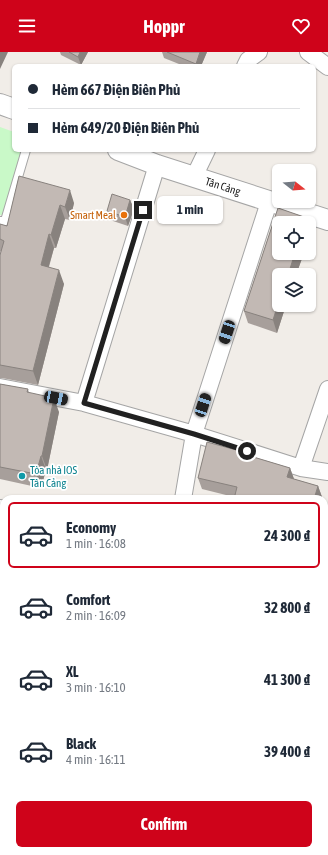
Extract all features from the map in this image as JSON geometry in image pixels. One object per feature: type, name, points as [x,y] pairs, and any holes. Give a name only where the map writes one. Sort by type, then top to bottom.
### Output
[{"type":"street","points":[[246,64],[248,60],[259,52]]},
{"type":"street","points":[[308,52],[328,67]]},
{"type":"street","points":[[0,104],[12,108]]},
{"type":"street","name":"Tân Cảng","points":[[123,152],[157,165],[328,220]]},
{"type":"street","points":[[194,177],[206,152]]},
{"type":"street","points":[[84,403],[157,165]]},
{"type":"street","points":[[185,495],[194,434],[269,202]]},
{"type":"street","points":[[0,387],[84,403],[194,434],[301,468],[328,472]]},
{"type":"street","points":[[301,468],[328,390]]},
{"type":"lane","points":[[0,221],[5,220],[25,152]]},
{"type":"green space","points":[[0,127],[12,131],[12,152],[22,152],[4,215],[0,215]]},
{"type":"building","points":[[69,52],[80,52],[78,57]]},
{"type":"building","points":[[167,52],[200,52],[196,64]]},
{"type":"building","points":[[19,176],[70,190],[65,207],[60,205],[51,235],[49,234],[41,265],[59,270],[33,371],[0,365],[0,255],[4,241],[0,239],[0,224],[7,226]]},
{"type":"building","points":[[112,194],[130,200],[125,217],[107,211]]},
{"type":"building","points":[[278,208],[301,216],[275,216]]},
{"type":"building","points":[[272,226],[272,260],[293,260],[290,268],[272,268],[272,312],[276,312],[273,320],[244,311]]},
{"type":"building","points":[[0,384],[28,389],[27,392],[54,398],[42,456],[36,474],[0,467]]},
{"type":"building","points":[[207,442],[240,451],[240,453],[290,468],[287,477],[318,486],[315,495],[235,495],[237,487],[198,478]]},
{"type":"place","name":"Smart Meal","points":[[124,215]]},
{"type":"place","name":"Tòa nhà IOS Tân Cảng","points":[[22,476]]},
{"type":"route","points":[[143,210],[84,403],[194,434],[247,451]]}]
